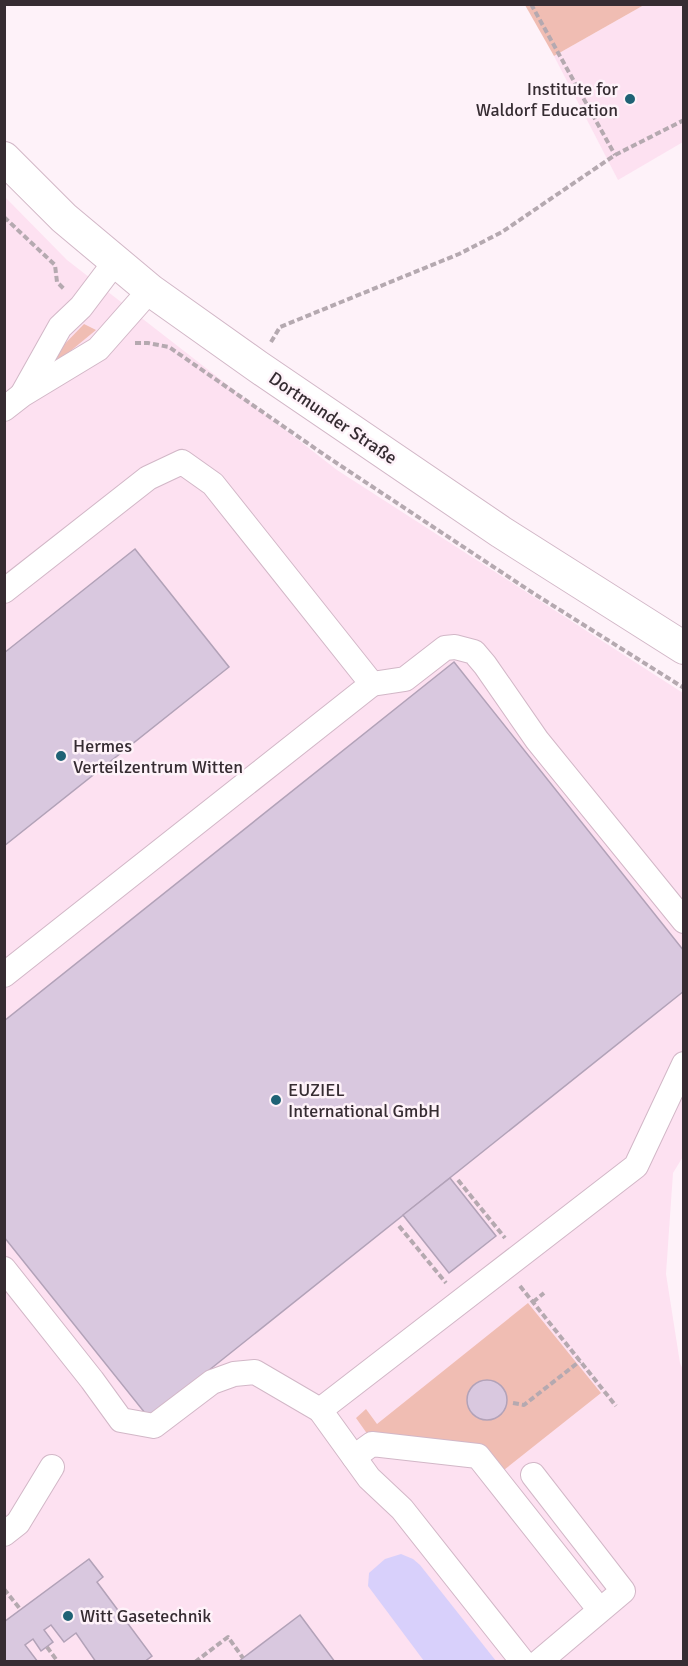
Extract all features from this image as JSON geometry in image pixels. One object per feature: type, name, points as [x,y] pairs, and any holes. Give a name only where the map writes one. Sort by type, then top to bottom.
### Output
[{"type":"main road","name":"Dortmunder Straße","points":[[4,158],[64,218],[150,290],[257,366],[501,532],[684,648]]},
{"type":"street","points":[[13,402],[60,327],[81,307],[116,262]]},
{"type":"street","points":[[13,402],[98,349],[150,290]]},
{"type":"street","points":[[4,591],[148,478],[182,462],[213,484],[372,684]]},
{"type":"street","points":[[4,975],[372,684],[405,679],[445,648],[455,646],[474,652],[537,740],[684,921]]},
{"type":"street","points":[[320,1410],[636,1166],[684,1064]]},
{"type":"street","points":[[4,1269],[121,1420],[154,1426],[212,1382],[234,1374],[255,1372],[320,1410],[369,1478],[402,1509],[523,1662]]},
{"type":"street","points":[[354,1457],[372,1444],[478,1456],[599,1609]]},
{"type":"street","points":[[9,1522],[52,1467]]},
{"type":"street","points":[[533,1475],[623,1591],[539,1662]]},
{"type":"path","points":[[531,4],[615,155]]},
{"type":"path","points":[[257,366],[280,327],[449,259],[494,237],[615,155],[684,120]]},
{"type":"path","points":[[4,217],[55,265],[57,282],[81,307]]},
{"type":"path","points":[[114,331],[132,344],[148,343],[169,347],[329,458],[533,593],[684,688]]},
{"type":"path","points":[[458,1180],[512,1248],[499,1259],[616,1406]]},
{"type":"path","points":[[399,1226],[448,1286]]},
{"type":"path","points":[[533,1302],[544,1293]]},
{"type":"path","points":[[513,1403],[524,1405],[580,1361]]},
{"type":"path","points":[[4,1589],[21,1610]]},
{"type":"path","points":[[195,1662],[228,1637],[243,1658]]},
{"type":"path","points":[[47,1647],[58,1662]]},
{"type":"shaded area","points":[[525,5],[644,5],[554,56]]},
{"type":"shaded area","name":"Institute for Waldorf Education","points":[[644,5],[683,5],[683,142],[618,180],[554,56]]},
{"type":"shaded area","points":[[4,196],[67,260],[337,470],[683,693],[684,1155],[673,1173],[666,1274],[683,1370],[683,1661],[5,1661]]},
{"type":"shaded area","points":[[84,324],[96,330],[62,358],[57,359],[58,351]]},
{"type":"shaded area","points":[[528,1303],[601,1393],[504,1470],[368,1435],[356,1418],[366,1409],[377,1424]]},
{"type":"shaded area","points":[[401,1554],[420,1565],[496,1661],[424,1661],[368,1586],[369,1573],[385,1559]]},
{"type":"building","name":"Hermes Verteilzentrum Witten","points":[[135,549],[229,667],[4,846],[4,653]]},
{"type":"building","name":"EUZIEL International GmbH","points":[[454,662],[684,951],[684,991],[149,1418],[4,1237],[4,1021]]},
{"type":"building","points":[[450,1178],[496,1236],[449,1273],[403,1215]]},
{"type":"building","points":[[487,1380],[501,1386],[507,1400],[501,1414],[487,1420],[473,1414],[467,1400],[473,1386]]},
{"type":"building","name":"Witt Gasetechnik","points":[[89,1559],[103,1577],[97,1582],[152,1656],[144,1662],[96,1662],[76,1633],[64,1642],[51,1625],[44,1630],[53,1642],[41,1651],[33,1639],[25,1645],[38,1662],[4,1662],[4,1622]]},
{"type":"building","points":[[300,1615],[335,1662],[238,1662],[243,1658]]},
{"type":"place","name":"Institute for Waldorf Education","points":[[630,99]]},
{"type":"place","name":"Hermes Verteilzentrum Witten","points":[[61,756]]},
{"type":"place","name":"EUZIEL International GmbH","points":[[276,1100]]},
{"type":"place","name":"Witt Gasetechnik","points":[[68,1616]]}]
